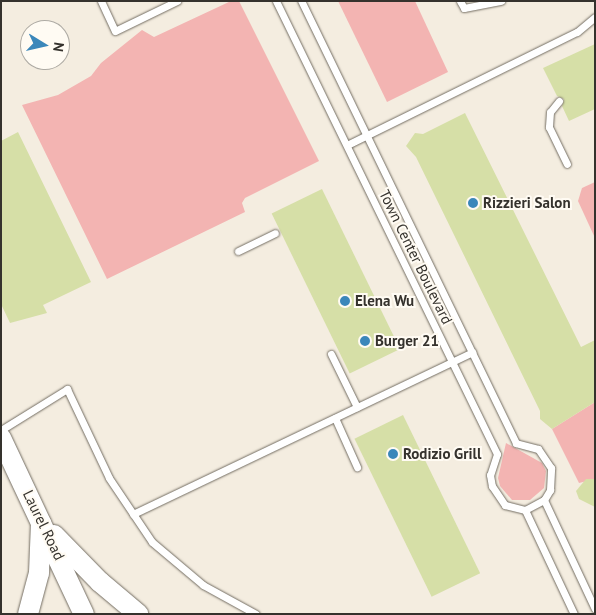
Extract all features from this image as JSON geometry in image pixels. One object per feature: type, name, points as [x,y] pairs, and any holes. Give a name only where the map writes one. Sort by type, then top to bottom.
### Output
[{"type":"street","name":"Laurel Road","points":[[1,438],[84,614]]},
{"type":"street","points":[[28,614],[39,573],[41,521]]},
{"type":"street","points":[[41,521],[100,582],[138,614]]},
{"type":"lane","points":[[101,1],[115,31],[177,1]]},
{"type":"lane","name":"Town Center Boulevard","points":[[276,1],[497,454],[492,464],[492,486],[505,505],[525,510]]},
{"type":"lane","name":"Town Center Boulevard","points":[[301,1],[516,443],[528,444],[546,457],[552,479],[544,500]]},
{"type":"lane","points":[[460,1],[464,8],[501,1]]},
{"type":"lane","points":[[347,145],[577,32],[595,17]]},
{"type":"lane","points":[[560,101],[550,112],[549,127],[567,164]]},
{"type":"lane","points":[[238,251],[275,233]]},
{"type":"lane","points":[[133,514],[472,352]]},
{"type":"lane","points":[[331,354],[357,407]]},
{"type":"lane","points":[[1,430],[67,388],[109,478],[152,542],[203,585],[256,614]]},
{"type":"lane","points":[[336,418],[357,467]]},
{"type":"lane","points":[[574,614],[525,510],[544,500],[595,609]]},
{"type":"shaded area","points":[[231,1],[239,1],[319,161],[245,198],[242,203],[245,212],[107,279],[22,105],[58,95],[91,76],[101,63],[142,30],[154,37]]},
{"type":"shaded area","points":[[338,1],[415,1],[448,72],[387,102]]},
{"type":"shaded area","points":[[595,182],[595,238],[578,201],[582,188]]},
{"type":"shaded area","points":[[595,402],[595,479],[579,483],[552,429]]},
{"type":"shaded area","points":[[506,443],[542,463],[546,471],[544,488],[530,500],[512,500],[500,486],[498,478]]},
{"type":"building","points":[[595,44],[595,109],[569,121],[562,106],[564,99],[557,96],[543,68]]},
{"type":"building","points":[[465,113],[581,347],[595,340],[595,402],[552,429],[540,419],[540,411],[416,157],[406,146],[415,133],[423,134]]},
{"type":"building","points":[[18,132],[91,282],[43,305],[47,313],[10,323],[1,304],[1,141]]},
{"type":"building","points":[[322,189],[400,349],[350,374],[272,214]]},
{"type":"building","points":[[403,415],[480,573],[432,597],[354,439]]},
{"type":"building","points":[[586,479],[595,479],[595,507],[579,499],[576,491]]},
{"type":"place","name":"Rizzieri Salon","points":[[473,203]]},
{"type":"place","name":"Elena Wu","points":[[345,301]]},
{"type":"place","name":"Burger 21","points":[[365,341]]},
{"type":"place","name":"Rodizio Grill","points":[[393,454]]}]
